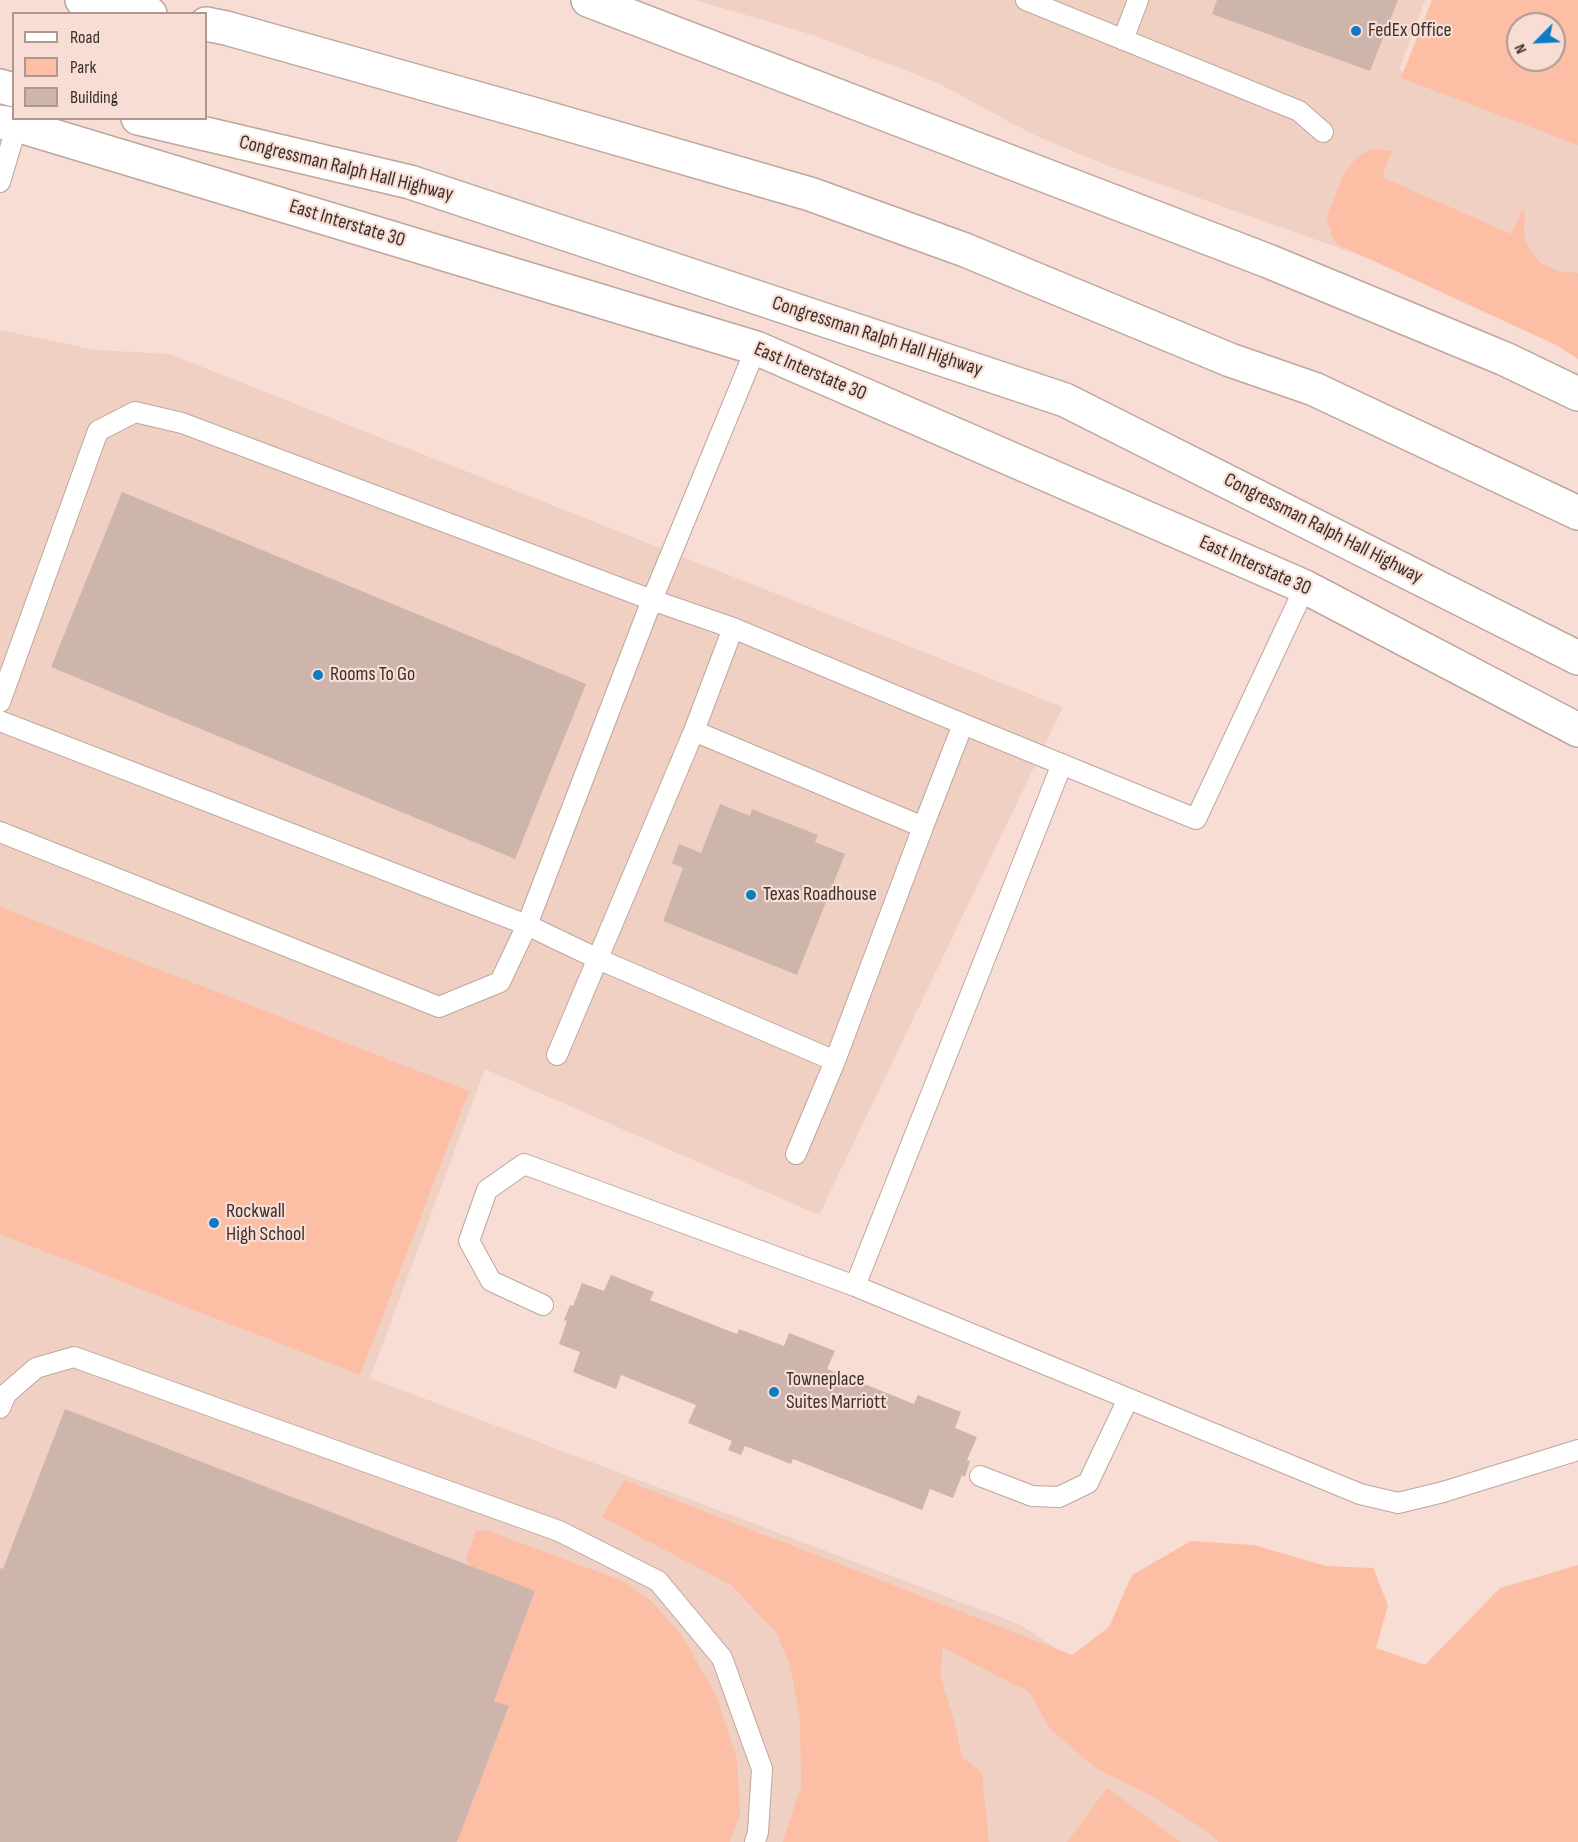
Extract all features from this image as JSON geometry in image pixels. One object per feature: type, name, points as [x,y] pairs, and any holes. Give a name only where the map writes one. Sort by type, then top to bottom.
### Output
[{"type":"main road","points":[[82,0],[140,12]]},
{"type":"main road","points":[[604,3],[1268,261],[1505,359],[1578,394]]},
{"type":"main road","points":[[207,24],[513,108],[810,194],[965,250],[1230,360],[1314,389],[1578,513]]},
{"type":"main road","name":"Congressman Ralph Hall Highway","points":[[146,120],[410,182],[1065,399],[1578,658]]},
{"type":"main road","name":"East Interstate 30","points":[[9,123],[756,348],[1305,587],[1578,730]]},
{"type":"lane","points":[[1026,0],[1299,111],[1323,132]]},
{"type":"lane","points":[[1123,40],[1138,0]]},
{"type":"lane","points":[[0,182],[9,123]]},
{"type":"lane","points":[[0,832],[439,1007],[500,982],[527,925],[652,600],[756,348]]},
{"type":"lane","points":[[0,702],[98,431],[135,412],[182,423],[652,600],[733,628],[1196,819],[1305,587]]},
{"type":"lane","points":[[557,1055],[694,731],[733,628]]},
{"type":"lane","points":[[0,721],[527,925],[835,1061]]},
{"type":"lane","points":[[796,1154],[835,1061],[963,724]]},
{"type":"lane","points":[[694,731],[923,827]]},
{"type":"lane","points":[[855,1286],[1062,764]]},
{"type":"lane","points":[[543,1305],[491,1281],[469,1241],[486,1190],[524,1164],[855,1286],[1360,1494],[1398,1503],[1443,1492],[1578,1450]]},
{"type":"lane","points":[[0,1408],[6,1394],[36,1368],[74,1358],[559,1531],[658,1581],[722,1658],[762,1769],[759,1832],[755,1842]]},
{"type":"lane","points":[[980,1476],[1032,1496],[1059,1497],[1088,1483],[1128,1399]]},
{"type":"shaded area","points":[[695,0],[1425,0],[1399,70],[1578,140],[1578,344],[1420,277],[1101,163],[1032,134],[938,83],[813,35]]},
{"type":"shaded area","points":[[0,330],[96,350],[169,354],[1063,707],[819,1215],[485,1069],[370,1378],[1021,1625],[1348,1842],[0,1842]]},
{"type":"green space","points":[[1432,0],[1578,0],[1578,145],[1401,78]]},
{"type":"green space","points":[[1371,149],[1392,151],[1382,177],[1511,234],[1522,210],[1525,211],[1524,236],[1531,252],[1541,263],[1557,271],[1578,273],[1578,359],[1556,345],[1339,245],[1333,238],[1327,220],[1329,211],[1343,175],[1356,158]]},
{"type":"green space","points":[[0,907],[469,1091],[360,1375],[0,1234]]},
{"type":"green space","points":[[624,1480],[1072,1655],[1109,1627],[1132,1575],[1191,1541],[1254,1545],[1326,1566],[1373,1568],[1388,1605],[1376,1648],[1425,1665],[1500,1588],[1578,1565],[1578,1842],[1218,1842],[1211,1834],[1152,1796],[1097,1769],[1051,1730],[1029,1692],[943,1648],[940,1675],[962,1757],[982,1773],[989,1842],[783,1842],[801,1786],[800,1718],[790,1666],[776,1632],[731,1585],[602,1517]]},
{"type":"green space","points":[[486,1530],[625,1582],[652,1602],[682,1636],[716,1695],[737,1759],[740,1813],[730,1842],[457,1842],[509,1707],[494,1701],[535,1592],[471,1567],[466,1559],[476,1531]]},
{"type":"green space","points":[[1107,1788],[1181,1842],[1067,1842]]},
{"type":"building","points":[[1217,0],[1398,0],[1370,71],[1212,14]]},
{"type":"building","name":"Rooms To Go","points":[[122,492],[586,684],[515,859],[51,667]]},
{"type":"building","name":"Texas Roadhouse","points":[[720,804],[750,816],[752,809],[818,835],[815,842],[845,854],[797,975],[663,921],[683,868],[672,863],[679,844],[701,853]]},
{"type":"building","name":"Towneplace Suites Marriott","points":[[611,1275],[654,1292],[650,1300],[737,1334],[739,1329],[784,1346],[789,1333],[835,1351],[827,1369],[914,1404],[918,1395],[961,1412],[955,1428],[977,1437],[967,1460],[970,1461],[965,1477],[962,1475],[953,1498],[930,1489],[922,1510],[793,1459],[791,1464],[745,1446],[741,1455],[728,1450],[732,1441],[688,1423],[696,1405],[621,1375],[616,1389],[573,1372],[580,1352],[559,1344],[567,1321],[564,1320],[570,1305],[573,1306],[582,1283],[604,1291]]},
{"type":"building","points":[[65,1409],[535,1591],[494,1701],[509,1706],[457,1842],[0,1842],[0,1568],[3,1569]]},
{"type":"place","name":"FedEx Office","points":[[1356,31]]},
{"type":"place","name":"Rooms To Go","points":[[318,675]]},
{"type":"place","name":"Texas Roadhouse","points":[[751,895]]},
{"type":"place","name":"Rockwall High School","points":[[214,1223]]},
{"type":"place","name":"Towneplace Suites Marriott","points":[[774,1392]]}]
